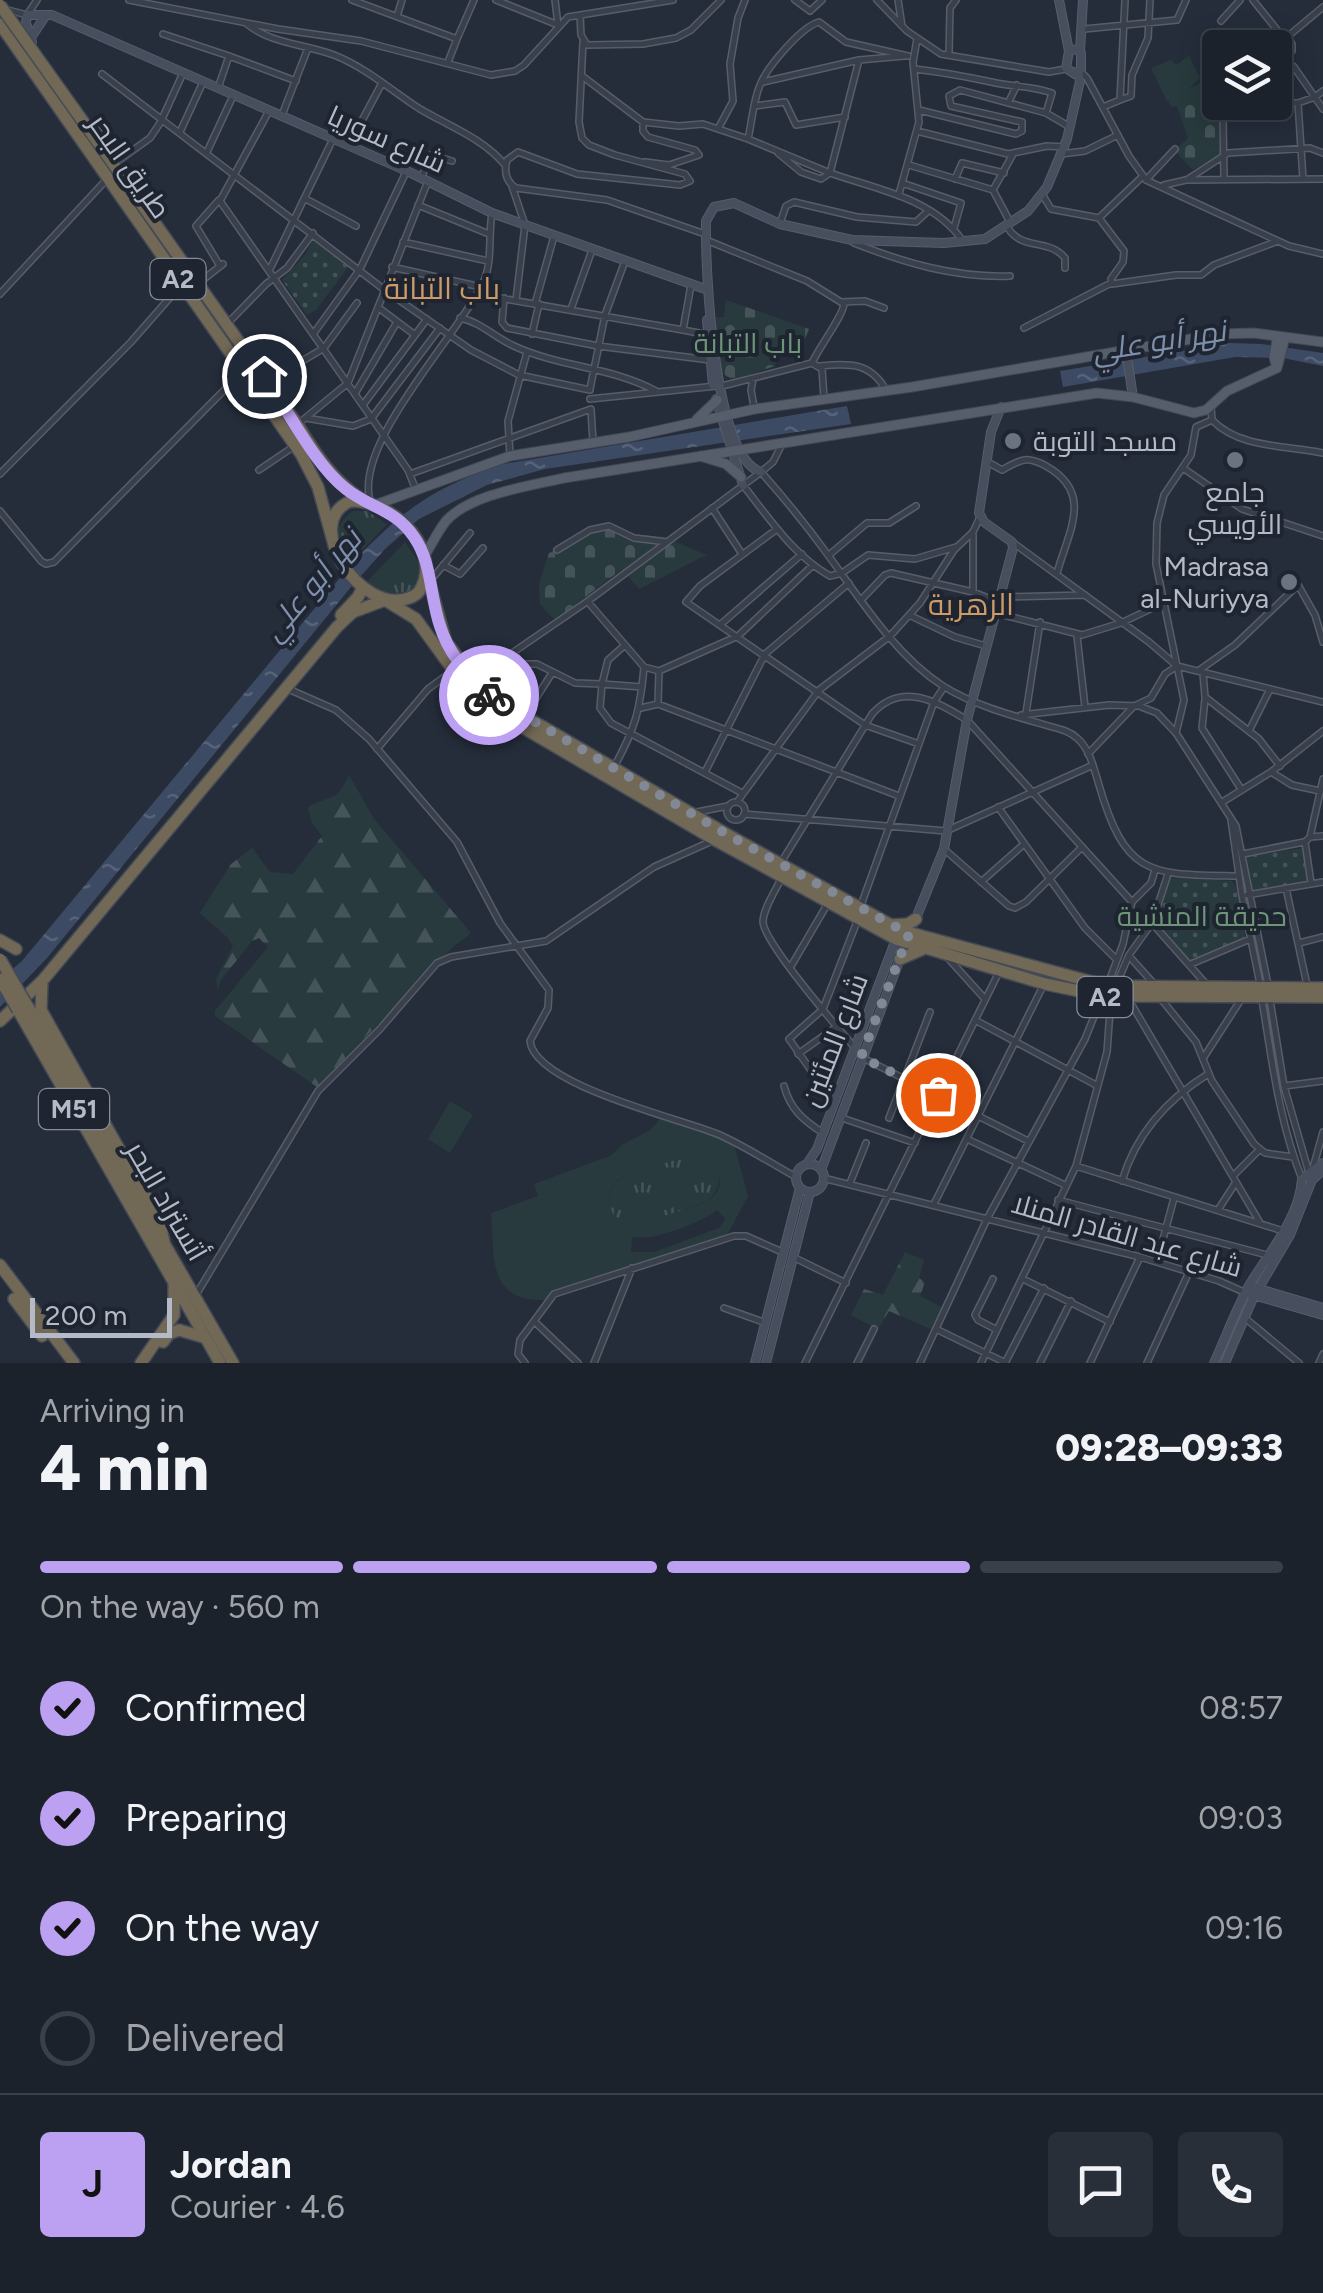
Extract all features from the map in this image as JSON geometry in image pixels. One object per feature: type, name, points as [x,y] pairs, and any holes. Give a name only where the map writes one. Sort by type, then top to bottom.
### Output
[{"type":"highway","name":"طريق البحر","points":[[4,8],[114,168],[182,284],[296,445],[318,487],[334,545]]},
{"type":"highway","name":"طريق البحر","points":[[3,29],[114,168],[226,325],[302,421],[324,466],[346,489],[370,503]]},
{"type":"highway","points":[[334,545],[332,525],[337,511],[351,501],[370,503]]},
{"type":"highway","name":"A2","points":[[370,503],[394,516],[425,555],[446,642],[487,694],[715,840],[828,902],[924,948],[1045,984],[1109,992],[1243,996],[1323,988]]},
{"type":"highway","name":"A2","points":[[334,545],[342,567],[362,587],[416,619],[474,700],[520,718],[614,767],[780,863],[858,914]]},
{"type":"highway","points":[[1,1017],[67,946],[283,688],[353,612],[385,600],[408,599],[417,594],[428,576]]},
{"type":"highway","points":[[20,998],[43,980],[358,597],[362,587]]},
{"type":"highway","points":[[900,934],[916,919]]},
{"type":"highway","name":"A2","points":[[900,934],[1128,997],[1210,988],[1323,997]]},
{"type":"highway","points":[[0,940],[16,949]]},
{"type":"highway","points":[[900,959],[924,948]]},
{"type":"highway","name":"أتستراد البحر","points":[[0,961],[220,1363]]},
{"type":"highway","name":"أتستراد البحر","points":[[0,979],[233,1363]]},
{"type":"highway","points":[[43,980],[40,1010],[160,1222],[164,1247]]},
{"type":"highway","points":[[20,998],[40,1010]]},
{"type":"highway","points":[[0,1266],[74,1363]]},
{"type":"highway","points":[[0,1279],[64,1363]]},
{"type":"highway","points":[[144,1363],[174,1316],[173,1281]]},
{"type":"highway","points":[[144,1363],[176,1331],[188,1330],[207,1340]]},
{"type":"main road","points":[[727,420],[756,410],[1127,355],[1230,333],[1323,344]]},
{"type":"main road","points":[[370,503],[510,456],[688,424],[1221,339],[1323,344]]},
{"type":"main road","points":[[425,555],[448,519],[493,495],[736,446],[782,443],[1097,393],[1134,397],[1194,413],[1210,407],[1228,391],[1277,363],[1280,343]]},
{"type":"main road","points":[[688,424],[705,414],[717,400]]},
{"type":"main road","points":[[1194,413],[1198,424]]},
{"type":"main road","points":[[698,455],[726,464],[742,481]]},
{"type":"street","points":[[130,0],[361,40],[484,74],[515,71],[568,17],[674,0]]},
{"type":"street","points":[[352,0],[457,39]]},
{"type":"street","points":[[397,16],[402,0]]},
{"type":"street","points":[[448,62],[474,0]]},
{"type":"street","points":[[496,0],[558,25]]},
{"type":"street","points":[[556,0],[558,25]]},
{"type":"street","points":[[608,11],[611,0]]},
{"type":"street","points":[[583,42],[593,47],[676,38],[691,30],[721,0]]},
{"type":"street","points":[[718,129],[733,101],[730,64],[745,0]]},
{"type":"street","points":[[795,0],[810,11],[822,0]]},
{"type":"street","points":[[878,0],[917,39],[949,56],[1050,72],[1079,72]]},
{"type":"street","points":[[898,0],[902,26]]},
{"type":"street","points":[[949,56],[950,8],[956,0]]},
{"type":"street","points":[[1059,0],[1069,51],[1066,70]]},
{"type":"street","points":[[957,547],[915,559],[868,555],[842,573],[830,576],[777,529],[742,481],[736,446],[715,386],[705,290],[709,212],[725,204],[740,205],[780,224],[842,238],[891,243],[986,240],[1009,226],[1042,194],[1063,151],[1080,81],[1083,0]]},
{"type":"street","points":[[1120,100],[1125,0]]},
{"type":"street","points":[[1103,107],[1131,96],[1132,75],[1147,42],[1150,0]]},
{"type":"street","points":[[1084,28],[1178,19],[1186,0]]},
{"type":"street","points":[[1220,20],[1240,0]]},
{"type":"street","points":[[1253,0],[1277,30]]},
{"type":"street","points":[[49,15],[35,1],[26,24],[30,39],[114,168]]},
{"type":"street","points":[[4,8],[16,2]]},
{"type":"street","points":[[1292,33],[1323,7]]},
{"type":"street","points":[[4,8],[28,15],[49,15]]},
{"type":"street","points":[[3,29],[4,8]]},
{"type":"street","points":[[516,300],[526,225],[504,172],[508,157],[518,152],[584,175],[680,185],[690,181],[685,174],[598,150],[582,138],[580,14]]},
{"type":"street","points":[[30,39],[49,15]]},
{"type":"street","name":"شارع سوريا","points":[[49,15],[270,110],[492,213],[705,290]]},
{"type":"street","points":[[244,21],[260,33],[340,58],[481,144],[506,166]]},
{"type":"street","points":[[748,139],[760,83],[787,48],[816,22],[846,42],[911,55]]},
{"type":"street","points":[[1268,22],[1270,30]]},
{"type":"street","points":[[1297,72],[1292,49],[1302,28]]},
{"type":"street","points":[[163,34],[296,81]]},
{"type":"street","points":[[899,194],[918,130],[911,55],[917,39]]},
{"type":"street","points":[[282,116],[308,48]]},
{"type":"street","points":[[1069,51],[1080,51]]},
{"type":"street","points":[[760,83],[859,60],[911,55]]},
{"type":"street","points":[[218,88],[229,56]]},
{"type":"street","points":[[774,149],[807,176],[821,179],[830,173],[859,60]]},
{"type":"street","points":[[1292,67],[1323,108]]},
{"type":"street","points":[[914,69],[1051,92],[1046,113]]},
{"type":"street","points":[[1079,72],[1144,179],[1278,241],[1323,254]]},
{"type":"street","points":[[0,294],[114,168],[150,138],[182,73]]},
{"type":"street","points":[[102,74],[386,291],[471,350],[520,375],[590,390]]},
{"type":"street","points":[[582,76],[643,122],[703,124],[830,173],[899,194],[954,228],[964,243]]},
{"type":"street","points":[[180,132],[203,82]]},
{"type":"street","points":[[349,146],[382,83]]},
{"type":"street","points":[[1008,102],[1017,85]]},
{"type":"street","points":[[919,110],[1016,134],[1023,128],[1022,122],[949,105],[948,98],[957,90],[1046,113],[1070,127]]},
{"type":"street","points":[[1292,104],[1316,98],[1323,91]]},
{"type":"street","points":[[207,152],[234,95]]},
{"type":"street","points":[[755,106],[785,102],[790,120],[798,125],[844,116]]},
{"type":"street","points":[[1298,104],[1303,179]]},
{"type":"street","points":[[952,118],[955,108]]},
{"type":"street","points":[[198,284],[222,265],[196,226],[220,199],[270,110]]},
{"type":"street","points":[[984,127],[987,112]]},
{"type":"street","points":[[1224,179],[1225,120]]},
{"type":"street","points":[[632,160],[669,164],[699,155],[692,149],[648,137],[643,132],[643,122]]},
{"type":"street","points":[[918,130],[1013,154],[1047,146],[1085,151],[1118,135]]},
{"type":"street","points":[[270,269],[333,139]]},
{"type":"street","points":[[1098,218],[1176,148]]},
{"type":"street","points":[[1186,180],[1224,154],[1310,148],[1323,153]]},
{"type":"street","points":[[993,190],[1013,154]]},
{"type":"street","points":[[302,421],[348,382],[418,205],[431,155],[452,162]]},
{"type":"street","points":[[955,179],[958,165],[964,163],[1004,174]]},
{"type":"street","points":[[909,165],[993,190],[1020,242],[1058,250],[1065,258],[1065,268]]},
{"type":"street","points":[[314,333],[360,269],[406,171]]},
{"type":"street","points":[[1161,186],[1186,180],[1323,179]]},
{"type":"street","points":[[902,183],[961,203],[954,228]]},
{"type":"street","points":[[512,186],[607,200],[806,281],[842,302],[864,302],[884,308]]},
{"type":"street","points":[[1042,194],[1055,211],[1098,218],[1124,251],[1125,257],[1110,283]]},
{"type":"street","points":[[304,198],[356,226]]},
{"type":"street","points":[[220,199],[410,474],[416,490]]},
{"type":"street","points":[[780,224],[786,206],[794,202],[856,217],[906,222],[920,221],[928,212]]},
{"type":"street","points":[[418,205],[490,234]]},
{"type":"street","points":[[370,503],[367,480],[383,436],[481,286],[488,261],[492,213]]},
{"type":"street","points":[[226,325],[290,265],[313,233]]},
{"type":"street","points":[[532,334],[554,236]]},
{"type":"street","points":[[842,238],[922,267],[976,277],[1010,276]]},
{"type":"street","points":[[1024,328],[1110,283],[1176,274],[1201,276],[1214,265],[1278,241]]},
{"type":"street","points":[[403,242],[488,261]]},
{"type":"street","points":[[571,309],[592,250]]},
{"type":"street","points":[[593,442],[592,368],[624,261]]},
{"type":"street","points":[[392,268],[481,286]]},
{"type":"street","points":[[0,474],[131,342],[182,284]]},
{"type":"street","points":[[683,330],[692,285]]},
{"type":"street","points":[[476,294],[711,335]]},
{"type":"street","points":[[504,298],[503,326],[598,346],[710,360]]},
{"type":"street","points":[[297,364],[324,348],[357,302]]},
{"type":"street","points":[[812,363],[826,334],[844,312],[842,302]]},
{"type":"street","points":[[378,308],[415,335]]},
{"type":"street","points":[[460,318],[479,322],[489,333],[527,352],[633,380],[658,392]]},
{"type":"street","points":[[362,406],[427,319]]},
{"type":"street","points":[[355,394],[397,322]]},
{"type":"street","points":[[302,421],[352,426],[371,419],[440,328]]},
{"type":"street","points":[[711,335],[710,360],[717,400],[727,420]]},
{"type":"street","points":[[510,456],[506,438],[511,402],[527,352]]},
{"type":"street","points":[[1127,355],[1134,397]]},
{"type":"street","points":[[590,399],[715,386],[812,363],[853,364],[869,369],[886,391]]},
{"type":"street","points":[[820,366],[824,399]]},
{"type":"street","points":[[0,511],[2,520],[41,561],[54,562],[244,370]]},
{"type":"street","points":[[753,378],[751,390],[756,410]]},
{"type":"street","points":[[687,811],[706,812],[737,802],[819,690],[890,636],[934,583],[980,517],[990,432],[1001,407]]},
{"type":"street","points":[[1210,407],[1212,420],[1235,436],[1323,453]]},
{"type":"street","points":[[410,474],[591,409]]},
{"type":"street","points":[[979,410],[990,432]]},
{"type":"street","points":[[1176,733],[1184,705],[1156,564],[1156,523],[1164,495],[1191,455],[1198,424],[1212,420]]},
{"type":"street","points":[[473,680],[588,601],[742,481],[762,472],[774,462],[782,443]]},
{"type":"street","points":[[258,470],[296,445]]},
{"type":"street","points":[[736,446],[748,464],[762,472],[890,636],[922,669],[944,687],[1070,732],[1084,745],[1124,846],[1155,870],[1168,874],[1239,876]]},
{"type":"street","points":[[986,460],[1002,470],[1031,458],[1071,486],[1076,505],[1057,573]]},
{"type":"street","points":[[1183,468],[1242,509],[1323,536]]},
{"type":"street","points":[[829,555],[866,523],[889,523],[916,506]]},
{"type":"street","points":[[712,508],[742,554]]},
{"type":"street","points":[[980,517],[1177,666],[1323,702]]},
{"type":"street","points":[[557,550],[590,530],[609,526],[634,538],[667,542]]},
{"type":"street","points":[[777,529],[686,600],[687,604],[866,724],[920,744]]},
{"type":"street","points":[[428,576],[443,565],[470,532]]},
{"type":"street","points":[[972,532],[973,592]]},
{"type":"street","points":[[938,858],[944,849],[968,720],[1012,542]]},
{"type":"street","points":[[443,565],[460,574],[484,548]]},
{"type":"street","points":[[720,625],[802,554]]},
{"type":"street","points":[[588,601],[644,668],[658,671],[738,636],[814,565]]},
{"type":"street","points":[[861,600],[888,573],[998,600],[1084,595]]},
{"type":"street","points":[[705,772],[765,654],[849,583]]},
{"type":"street","points":[[1200,672],[1298,585],[1323,642]]},
{"type":"street","points":[[996,613],[1077,635],[1093,634],[1163,604]]},
{"type":"street","points":[[1314,615],[1323,620]]},
{"type":"street","points":[[908,616],[986,646]]},
{"type":"street","points":[[1023,715],[1040,622]]},
{"type":"street","points":[[1077,635],[1086,707]]},
{"type":"street","points":[[626,644],[608,660],[600,704],[604,714],[619,728],[742,793]]},
{"type":"street","points":[[514,652],[521,664],[531,705]]},
{"type":"street","points":[[521,664],[537,664],[575,682],[642,686]]},
{"type":"street","points":[[1088,754],[1134,706],[1151,698],[1165,674],[1177,666]]},
{"type":"street","points":[[614,767],[641,708],[644,668]]},
{"type":"street","points":[[377,749],[428,690],[453,671]]},
{"type":"street","points":[[658,671],[658,704]]},
{"type":"street","points":[[520,718],[552,672]]},
{"type":"street","points":[[1200,672],[1205,698],[1202,726],[1241,789]]},
{"type":"street","points":[[834,1103],[790,1044],[790,1036],[822,1009],[934,702],[944,687]]},
{"type":"street","points":[[283,688],[344,715],[457,842],[496,916],[546,984],[548,1008],[530,1041],[532,1053],[539,1060],[586,1088],[631,1107],[720,1135],[796,1177],[805,1190],[795,1258],[766,1323],[755,1363]]},
{"type":"street","points":[[1249,731],[1270,689]]},
{"type":"street","points":[[780,863],[878,708],[896,696],[918,696],[968,720],[1132,902]]},
{"type":"street","points":[[1205,698],[1249,731],[1280,766]]},
{"type":"street","points":[[641,708],[658,704],[899,796]]},
{"type":"street","points":[[1023,715],[1086,707],[1134,706],[1153,710],[1176,733],[1222,802],[1243,854],[1250,939],[1265,992],[1293,1157]]},
{"type":"street","points":[[1222,802],[1280,766],[1323,731]]},
{"type":"street","points":[[730,836],[736,820],[744,814],[946,831],[1093,765]]},
{"type":"street","points":[[1271,772],[1280,781],[1320,791]]},
{"type":"street","points":[[1311,884],[1308,840],[1323,779]]},
{"type":"street","points":[[737,802],[744,806],[744,814]]},
{"type":"street","points":[[728,806],[729,816],[736,820]]},
{"type":"street","points":[[998,807],[1086,928],[1118,960]]},
{"type":"street","points":[[1232,820],[1239,876],[1284,1086],[1316,1174]]},
{"type":"street","points":[[1315,820],[1323,821]]},
{"type":"street","points":[[900,934],[916,919],[946,831]]},
{"type":"street","points":[[1243,854],[1323,836]]},
{"type":"street","points":[[194,1298],[323,1085],[380,1029],[437,963],[553,938],[654,866],[715,840]]},
{"type":"street","points":[[981,882],[1024,844]]},
{"type":"street","points":[[944,849],[1015,908],[1081,848]]},
{"type":"street","points":[[981,1363],[1076,1166],[1107,1052],[1109,992],[1132,902],[1151,883],[1155,870]]},
{"type":"street","points":[[920,1363],[1028,1141],[1131,952],[1152,922],[1168,874]]},
{"type":"street","points":[[782,878],[763,924],[790,968],[855,1048]]},
{"type":"street","points":[[1246,896],[1323,882]]},
{"type":"street","points":[[1151,883],[1161,887]]},
{"type":"street","points":[[1286,888],[1307,988]]},
{"type":"street","points":[[790,968],[828,902]]},
{"type":"street","points":[[1152,922],[1210,988]]},
{"type":"street","name":"شارع المئتين","points":[[822,1174],[839,1116],[900,959],[900,934]]},
{"type":"street","name":"شارع المئتين","points":[[806,1164],[823,1133],[900,934]]},
{"type":"street","points":[[1299,943],[1323,937]]},
{"type":"street","points":[[1191,964],[1250,939]]},
{"type":"street","points":[[1124,944],[1193,1037],[1208,1074],[1259,1150],[1293,1157],[1316,1174]]},
{"type":"street","points":[[0,961],[16,949]]},
{"type":"street","points":[[945,955],[985,999]]},
{"type":"street","points":[[805,1363],[1000,970]]},
{"type":"street","points":[[933,1205],[1045,984]]},
{"type":"street","points":[[1204,1057],[1243,996]]},
{"type":"street","points":[[1128,997],[1259,1221]]},
{"type":"street","points":[[890,1118],[930,1012]]},
{"type":"street","points":[[975,1020],[1096,1085]]},
{"type":"street","points":[[798,1054],[837,1026]]},
{"type":"street","points":[[861,1057],[1028,1141]]},
{"type":"street","points":[[1122,1181],[1136,1142],[1181,1090],[1208,1074]]},
{"type":"street","points":[[1284,1086],[1323,1081]]},
{"type":"street","points":[[784,1086],[799,1116],[823,1133]]},
{"type":"street","points":[[839,1116],[915,1143]]},
{"type":"street","points":[[1272,1257],[1290,1235],[1316,1174],[1323,1132]]},
{"type":"street","points":[[969,1140],[1065,1185]]},
{"type":"street","points":[[850,1183],[866,1143]]},
{"type":"street","points":[[1218,1210],[1234,1179],[1259,1150]]},
{"type":"street","points":[[796,1177],[806,1164],[822,1174],[818,1189],[805,1190]]},
{"type":"street","points":[[1076,1166],[1284,1232]]},
{"type":"street","name":"شارع عبد القادر المنلا","points":[[822,1174],[1140,1257],[1252,1291]]},
{"type":"street","points":[[1225,1363],[1226,1349],[1252,1291],[1300,1196],[1316,1174]]},
{"type":"street","points":[[766,1363],[785,1254],[805,1190]]},
{"type":"street","points":[[1157,1262],[1174,1198]]},
{"type":"street","points":[[1058,1200],[1272,1257]]},
{"type":"street","points":[[525,1363],[518,1354],[520,1340],[554,1294],[734,1236],[746,1236],[785,1254]]},
{"type":"street","points":[[1090,1363],[1140,1257]]},
{"type":"street","points":[[795,1258],[846,1282]]},
{"type":"street","points":[[594,1363],[632,1268]]},
{"type":"street","points":[[1147,1363],[1189,1272]]},
{"type":"street","points":[[993,1279],[975,1316],[996,1330]]},
{"type":"street","points":[[1023,1279],[1111,1322]]},
{"type":"street","points":[[938,1330],[1006,1363],[1044,1288]]},
{"type":"street","points":[[1252,1291],[1323,1311]]},
{"type":"street","points":[[1214,1363],[1245,1318],[1252,1291]]},
{"type":"street","points":[[1040,1363],[1072,1301]]},
{"type":"street","points":[[724,1308],[766,1323]]},
{"type":"street","points":[[1245,1318],[1299,1363]]},
{"type":"street","points":[[535,1322],[578,1363]]},
{"type":"street","points":[[858,1363],[874,1329]]},
{"type":"street","points":[[1319,1363],[1323,1354]]},
{"type":"green space","points":[[1189,56],[1200,78],[1187,91],[1167,101],[1151,68],[1171,60],[1176,65]]},
{"type":"green space","points":[[1202,82],[1202,120],[1219,120],[1220,154],[1193,170],[1175,151],[1188,138],[1177,106],[1171,107],[1168,100]]},
{"type":"green space","points":[[313,240],[348,267],[316,310],[307,315],[282,280]]},
{"type":"green space","name":"باب التبانة","points":[[726,300],[809,329],[802,346],[776,351],[775,366],[733,380],[720,372],[716,317],[724,317]]},
{"type":"green space","points":[[353,511],[367,511],[387,524],[348,565],[338,535],[341,523]]},
{"type":"green space","points":[[612,523],[629,534],[664,537],[706,555],[639,589],[622,569],[555,620],[540,604],[539,584],[549,553],[581,541],[594,527]]},
{"type":"green space","points":[[405,542],[419,564],[418,585],[404,593],[394,593],[366,583]]},
{"type":"green space","points":[[349,775],[374,819],[471,933],[317,1087],[215,1016],[215,1011],[268,947],[259,938],[252,941],[221,980],[218,990],[216,979],[233,946],[200,913],[231,864],[252,848],[270,872],[293,874],[322,836],[312,823],[308,807],[337,794]]},
{"type":"green space","points":[[1303,848],[1308,882],[1252,891],[1245,856]]},
{"type":"green space","name":"حديقة المنشية","points":[[1168,878],[1232,881],[1246,940],[1192,963],[1155,922]]},
{"type":"green space","points":[[450,1101],[473,1115],[450,1153],[428,1139]]},
{"type":"green space","points":[[660,1119],[734,1144],[748,1196],[725,1239],[544,1300],[525,1299],[512,1293],[497,1273],[491,1213],[538,1196],[534,1184],[610,1156]],"holes":[[[698,1153],[715,1168],[720,1181],[708,1200],[638,1225],[626,1225],[615,1217],[610,1195],[617,1181]],[[717,1210],[726,1219],[719,1228],[654,1252],[631,1252],[632,1237],[652,1237],[676,1230]]]},
{"type":"green space","points":[[698,1153],[718,1175],[717,1188],[707,1201],[631,1226],[612,1213],[612,1190],[622,1178]]},
{"type":"green space","points":[[905,1252],[924,1260],[919,1278],[925,1282],[920,1296],[943,1308],[933,1330],[889,1311],[878,1329],[851,1315],[864,1289],[883,1295]]},
{"type":"water","points":[[1229,343],[1323,353],[1323,366],[1283,358],[1235,357],[1063,387],[1060,371]]},
{"type":"water","points":[[847,406],[851,424],[545,469],[487,485],[419,519],[351,587],[47,958],[0,1007],[0,980],[22,961],[354,561],[421,502],[457,482],[503,464]]},
{"type":"way so far","points":[[489,695],[730,836],[909,934],[861,1057],[938,1095]]},
{"type":"place","name":"مسجد التوبة","points":[[1013,441]]},
{"type":"place","name":"جامع الأويسي","points":[[1235,460]]},
{"type":"place","name":"Madrasa al-Nuriyya","points":[[1289,582]]},
{"type":"district","name":"باب التبانة","points":[[442,289]]},
{"type":"district","name":"الزهرية","points":[[971,605]]},
{"type":"route","points":[[264,376],[334,478],[364,501],[385,509],[412,534],[425,555],[446,642],[489,695]]},
{"type":"water label","name":"نهر أبو علي","points":[[1159,341]]},
{"type":"water label","name":"نهر أبو علي","points":[[312,585]]}]
